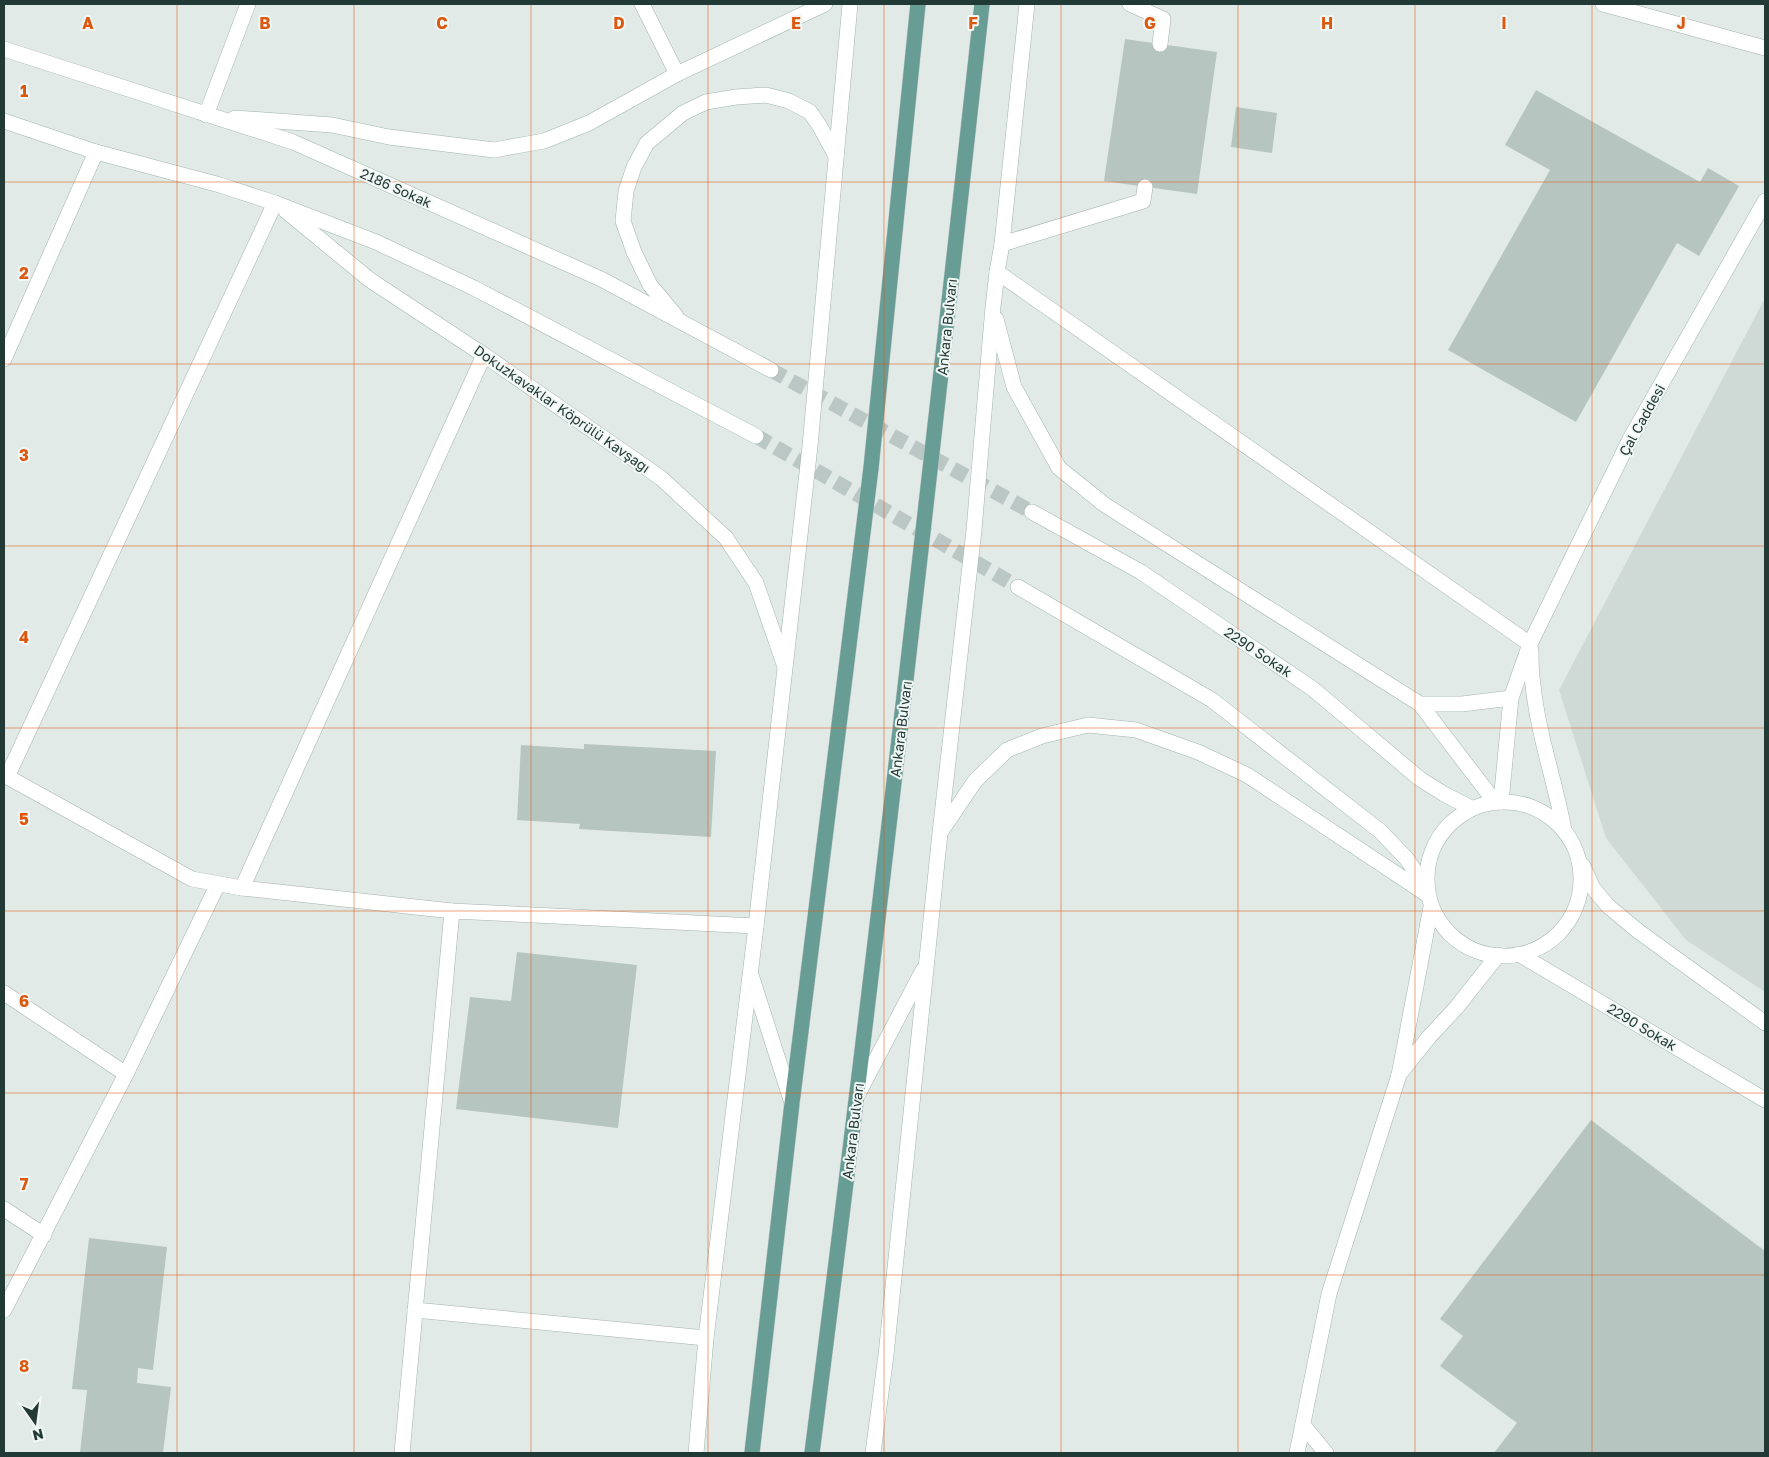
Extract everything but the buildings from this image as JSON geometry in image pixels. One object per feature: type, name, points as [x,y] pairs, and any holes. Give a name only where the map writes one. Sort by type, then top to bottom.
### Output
[{"type":"main road","points":[[752,1453],[792,1103],[871,468],[918,4]]},
{"type":"main road","name":"Ankara Bulvarı","points":[[812,1453],[928,502],[982,4]]},
{"type":"street","points":[[248,4],[206,116],[332,125],[389,137],[494,150],[544,141],[589,123],[677,74],[825,4]]},
{"type":"street","points":[[642,4],[677,74]]},
{"type":"street","points":[[696,1453],[706,1338],[756,926],[810,446],[850,4]]},
{"type":"street","points":[[873,1453],[886,1355],[926,963],[974,530],[993,307],[1002,244],[1027,4]]},
{"type":"street","points":[[1130,4],[1163,19],[1160,44]]},
{"type":"street","points":[[1603,4],[1765,48]]},
{"type":"street","name":"2186 Sokak","points":[[4,49],[206,116],[293,142],[601,279],[772,370]]},
{"type":"street","points":[[682,323],[650,285],[634,252],[623,221],[626,192],[634,167],[647,143],[683,113],[706,102],[766,95],[789,101],[810,112],[836,156]]},
{"type":"street","points":[[4,121],[96,152],[178,173],[275,203],[376,242],[474,288],[756,436]]},
{"type":"street","points":[[4,359],[96,152]]},
{"type":"street","points":[[1002,244],[1143,201],[1145,187]]},
{"type":"street","name":"Çal Caddesi","points":[[1498,802],[1510,698],[1530,644],[1630,439],[1765,201]]},
{"type":"street","points":[[275,203],[5,776],[192,879],[242,888],[452,911],[756,926]]},
{"type":"street","name":"Dokuzkavaklar Köprülü Kavşağı","points":[[275,203],[370,280],[484,354],[661,478],[726,538],[756,583],[785,669]]},
{"type":"street","points":[[997,272],[1530,644],[1533,685],[1544,746],[1564,830],[1594,888],[1608,906],[1638,931],[1765,1023]]},
{"type":"street","points":[[993,307],[1014,387],[1059,468],[1105,506],[1420,704],[1498,802]]},
{"type":"street","points":[[242,888],[484,354]]},
{"type":"street","name":"2290 Sokak","points":[[1032,512],[1141,572],[1313,689],[1420,779],[1472,808]]},
{"type":"street","points":[[1018,587],[1212,700],[1380,831],[1406,858],[1429,897],[1442,926],[1458,941],[1477,951],[1498,955],[1519,954],[1544,944],[1564,927],[1577,903],[1581,877],[1576,852]]},
{"type":"street","points":[[1420,704],[1462,704],[1510,698]]},
{"type":"street","points":[[940,833],[974,780],[1007,750],[1042,736],[1088,724],[1136,730],[1198,752],[1247,775],[1429,897]]},
{"type":"street","points":[[1297,1453],[1329,1294],[1399,1075],[1429,897],[1428,865],[1436,842],[1451,822],[1472,808],[1498,802],[1520,803],[1544,813],[1564,830]]},
{"type":"street","points":[[4,1310],[126,1074],[218,884]]},
{"type":"street","points":[[402,1453],[452,911]]},
{"type":"street","name":"2290 Sokak","points":[[1519,954],[1765,1100]]},
{"type":"street","points":[[1399,1075],[1498,955]]},
{"type":"street","points":[[857,1095],[926,963]]},
{"type":"street","points":[[750,975],[792,1103]]},
{"type":"street","points":[[4,993],[126,1074]]},
{"type":"street","points":[[4,1209],[44,1235]]},
{"type":"street","points":[[415,1310],[706,1338]]},
{"type":"street","points":[[1303,1425],[1326,1453]]},
{"type":"shaded area","points":[[1765,298],[1765,992],[1686,940],[1606,838],[1559,690]]},
{"type":"tunnel","points":[[771,370],[1032,512]]},
{"type":"tunnel","points":[[756,436],[1018,587]]}]
